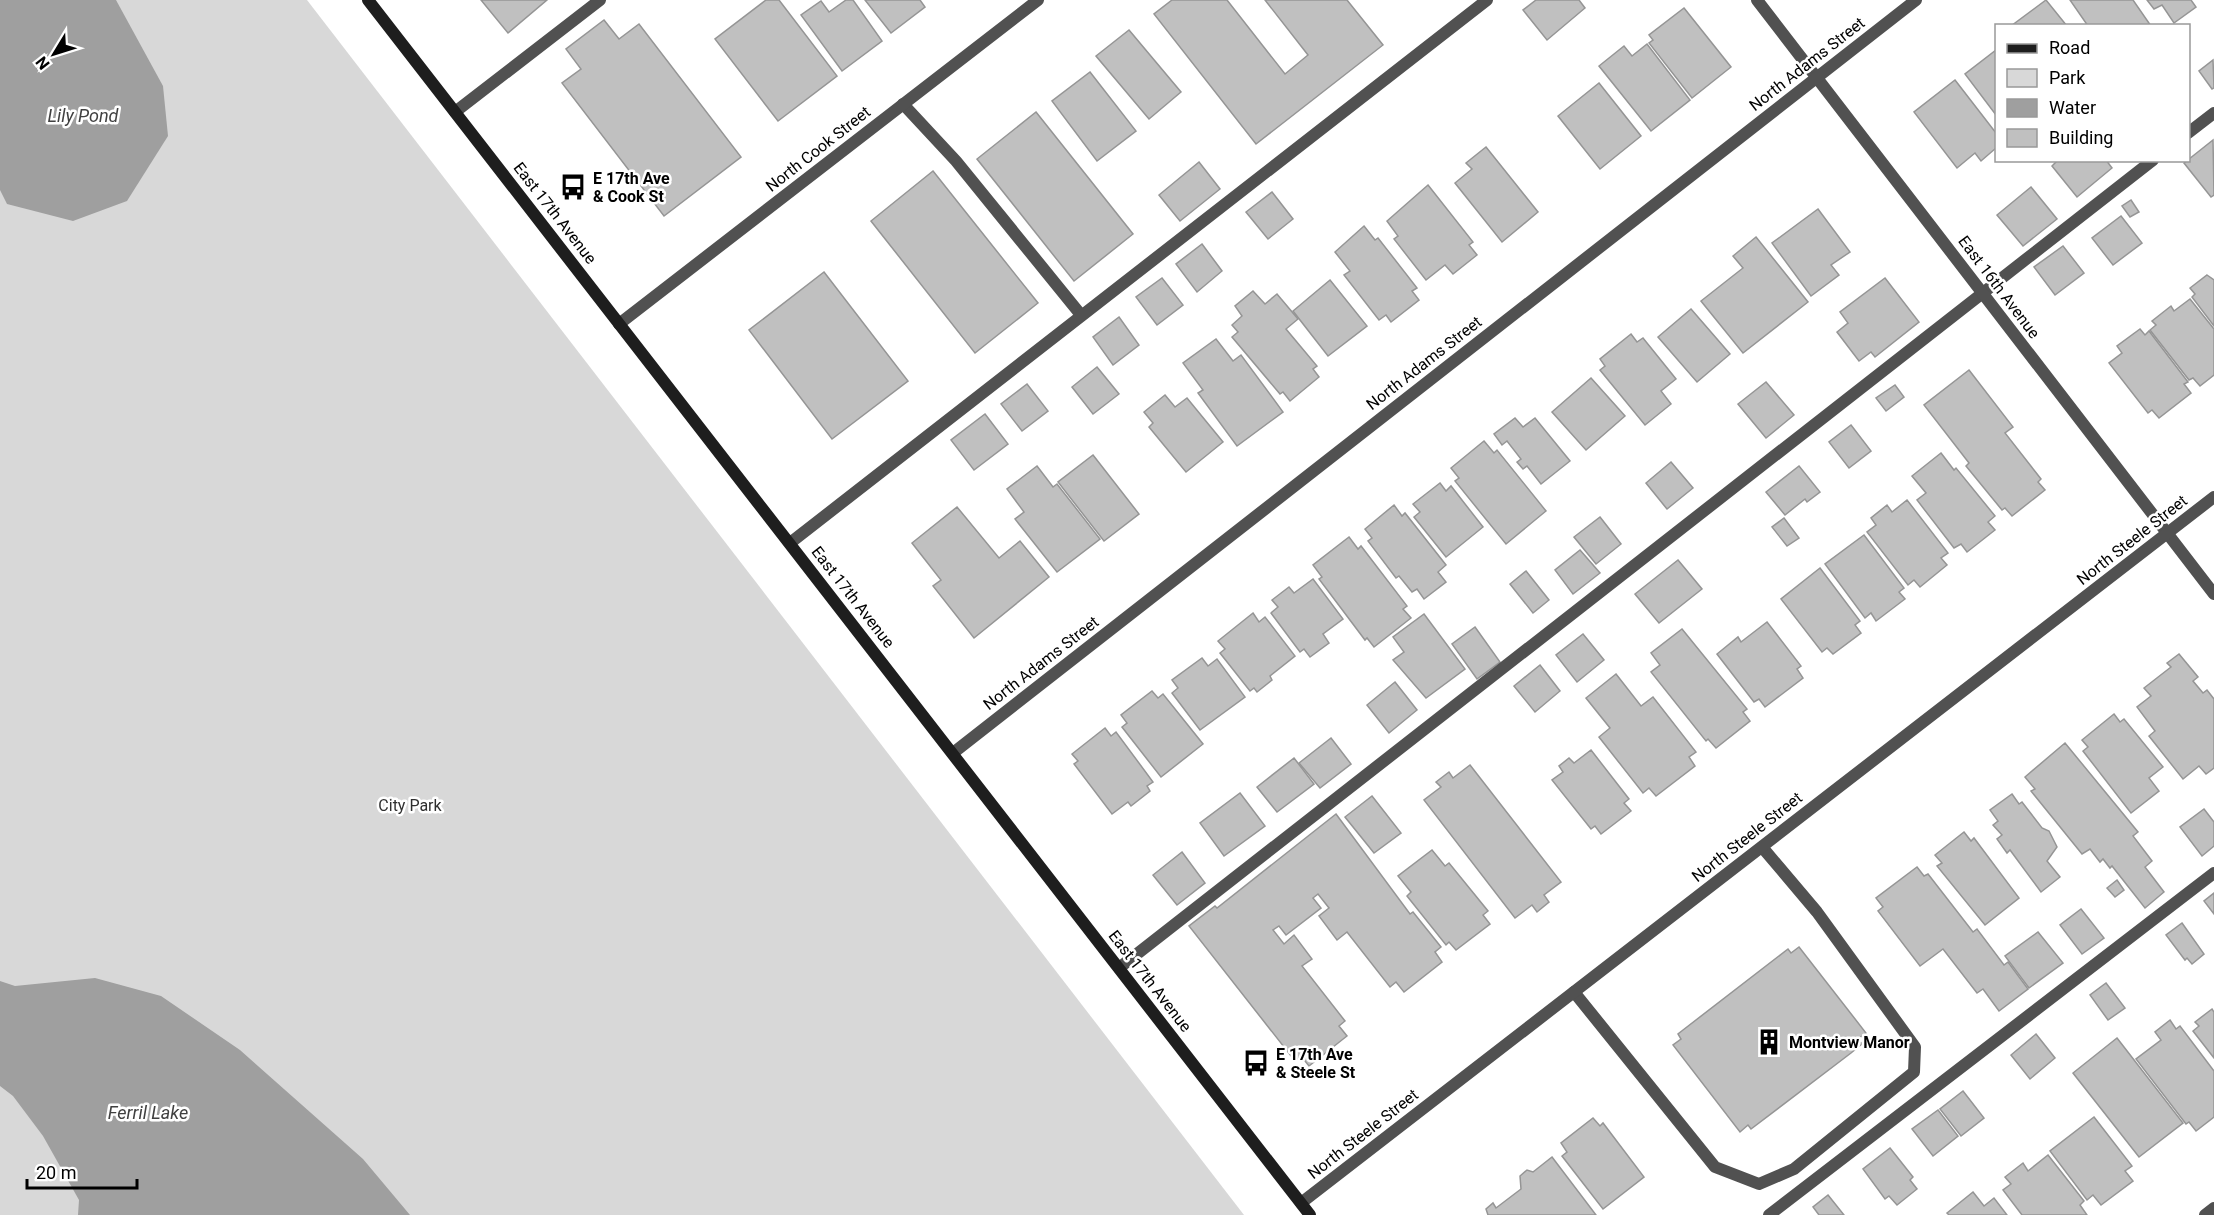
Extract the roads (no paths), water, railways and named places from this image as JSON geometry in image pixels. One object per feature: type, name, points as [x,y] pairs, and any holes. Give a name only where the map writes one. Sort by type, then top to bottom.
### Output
[{"type":"main road","name":"East 17th Avenue","points":[[368,0],[1310,1215]]},
{"type":"street","points":[[455,112],[600,0]]},
{"type":"street","name":"North Cook Street","points":[[620,324],[1038,0]]},
{"type":"street","points":[[789,543],[1487,0]]},
{"type":"street","name":"East 16th Avenue","points":[[1757,0],[2214,594]]},
{"type":"street","name":"North Adams Street","points":[[953,753],[1916,0]]},
{"type":"street","points":[[903,104],[956,161],[1081,315]]},
{"type":"street","points":[[2190,131],[2214,113]]},
{"type":"street","points":[[1119,968],[2149,162]]},
{"type":"street","name":"North Steele Street","points":[[1301,1203],[2214,497]]},
{"type":"street","points":[[1574,992],[1715,1167],[1759,1184],[1794,1169],[1914,1072],[1915,1047],[1816,912],[1762,847]]},
{"type":"street","points":[[1769,1215],[2214,873]]},
{"type":"street","points":[[2205,1215],[2214,1208]]},
{"type":"water","name":"Lily Pond","points":[[0,0],[116,0],[163,86],[168,136],[127,201],[73,221],[7,204],[0,190]]},
{"type":"water","name":"Ferril Lake","points":[[95,978],[161,996],[240,1050],[363,1159],[410,1215],[78,1215],[79,1200],[43,1136],[13,1096],[0,1086],[0,981],[15,986]]},
{"type":"place","name":"E 17th Ave & Cook St","points":[[573,187]]},
{"type":"place","name":"Montview Manor","points":[[1769,1042]]},
{"type":"place","name":"E 17th Ave & Steele St","points":[[1256,1063]]},
{"type":"park label","name":"City Park","points":[[410,805]]}]
